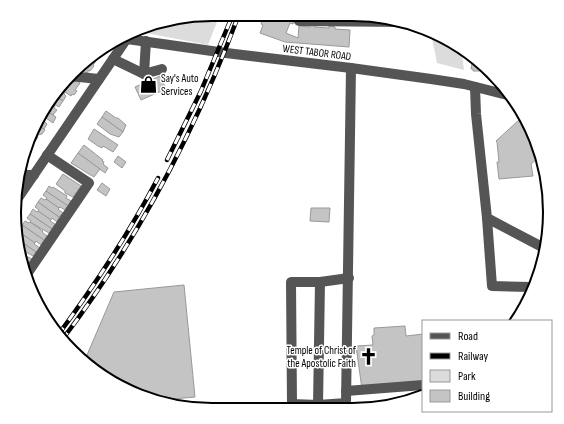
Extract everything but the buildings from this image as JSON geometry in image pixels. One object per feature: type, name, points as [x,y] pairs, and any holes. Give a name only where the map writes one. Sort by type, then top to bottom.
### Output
[{"type":"street","points":[[300,21],[368,22]]},
{"type":"street","name":"WEST TABOR ROAD","points":[[135,38],[226,53],[351,68],[464,84],[502,94]]},
{"type":"street","points":[[144,74],[146,41]]},
{"type":"street","points":[[22,192],[122,44]]},
{"type":"street","points":[[113,59],[144,74],[162,69]]},
{"type":"street","points":[[346,403],[351,68]]},
{"type":"street","points":[[77,77],[99,79]]},
{"type":"street","points":[[475,87],[476,114],[488,218],[492,286],[528,286]]},
{"type":"street","points":[[30,269],[89,183],[47,155]]},
{"type":"street","points":[[25,175],[34,175]]},
{"type":"street","points":[[488,218],[540,246]]},
{"type":"street","points":[[292,403],[291,282],[320,282],[348,278]]},
{"type":"street","points":[[318,403],[320,282]]},
{"type":"street","points":[[346,391],[422,385]]},
{"type":"green space","points":[[200,21],[217,21],[208,45],[146,33],[175,25]]},
{"type":"green space","points":[[432,39],[462,56],[464,70],[437,63]]},
{"type":"railway","points":[[167,160],[201,91],[230,21]]},
{"type":"railway","points":[[66,335],[115,264],[140,224],[184,142],[204,100],[236,21]]},
{"type":"railway","points":[[62,330],[111,258],[158,178]]},
{"type":"place","name":"Say's Auto Services","points":[[148,84]]},
{"type":"place","name":"Temple of Christ of the Apostolic Faith","points":[[369,356]]}]
